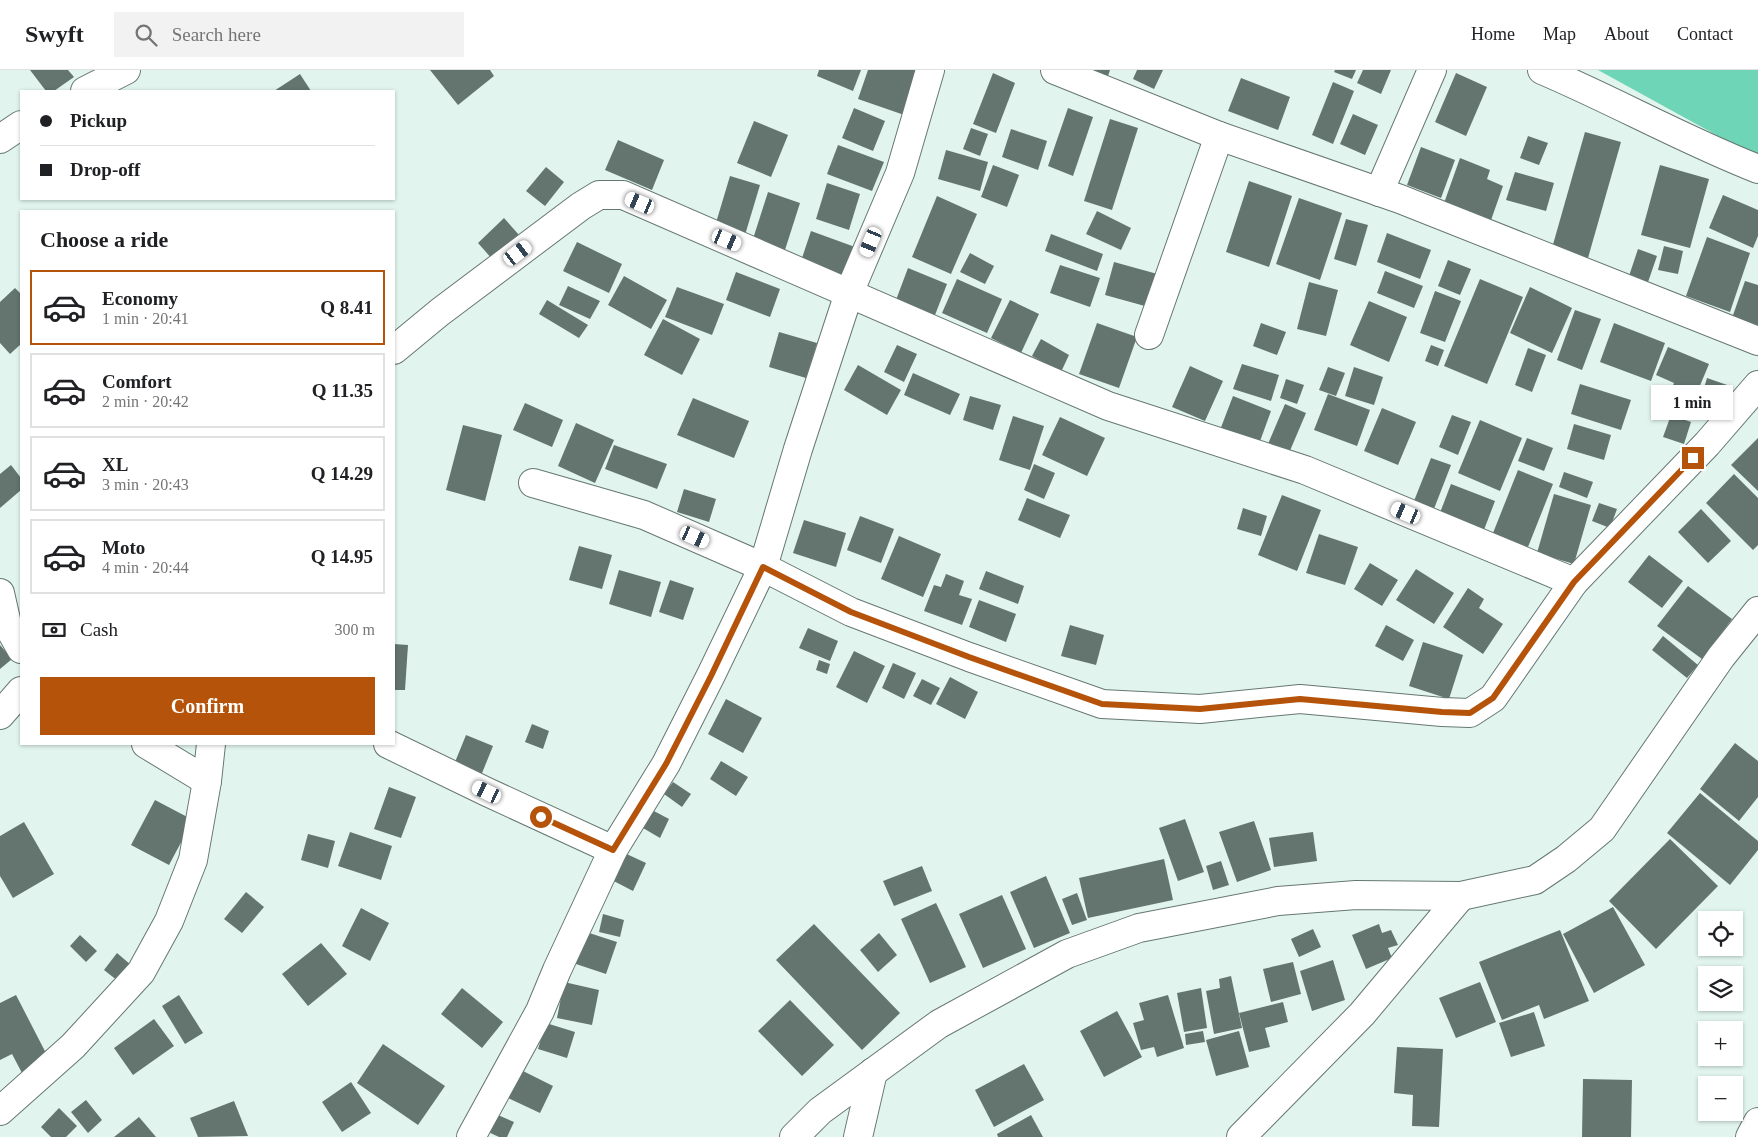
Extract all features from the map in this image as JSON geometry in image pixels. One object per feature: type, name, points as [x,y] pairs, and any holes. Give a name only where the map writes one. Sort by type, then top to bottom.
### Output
[{"type":"street","points":[[87,90],[126,70]]},
{"type":"street","points":[[471,1137],[540,1011],[613,850],[666,764],[763,567],[798,449],[849,293],[900,173],[930,70]]},
{"type":"street","points":[[1055,70],[1219,136],[1400,198],[1758,341]]},
{"type":"street","points":[[1379,192],[1432,70]]},
{"type":"street","points":[[1542,70],[1758,169]]},
{"type":"street","points":[[0,139],[20,126]]},
{"type":"street","points":[[1149,335],[1219,136]]},
{"type":"street","points":[[395,349],[440,312],[581,206],[599,195],[623,195],[1108,406],[1305,470],[1574,582]]},
{"type":"street","points":[[533,483],[644,515],[763,567],[851,612],[969,657],[1102,704],[1200,709],[1300,699],[1470,713],[1493,698],[1574,582],[1707,444],[1758,385]]},
{"type":"street","points":[[0,593],[7,624],[20,647]]},
{"type":"street","points":[[794,1137],[820,1111],[939,1024],[1067,954],[1139,928],[1278,901],[1356,895],[1461,896],[1536,880],[1566,859],[1602,829],[1721,657],[1758,611]]},
{"type":"street","points":[[0,716],[20,692]]},
{"type":"street","points":[[148,745],[207,781]]},
{"type":"street","points":[[0,1111],[73,1046],[142,972],[169,921],[193,860],[207,781],[211,745]]},
{"type":"street","points":[[390,745],[613,850]]},
{"type":"street","points":[[1241,1137],[1362,1014],[1461,896]]},
{"type":"street","points":[[858,1137],[873,1072]]},
{"type":"street","points":[[1750,1137],[1758,1122]]},
{"type":"green space","points":[[1598,70],[1758,70],[1758,158]]},
{"type":"building","points":[[30,70],[68,70],[74,77],[55,90],[45,90]]},
{"type":"building","points":[[430,70],[490,70],[494,76],[458,105]]},
{"type":"building","points":[[819,70],[861,70],[853,91],[817,76]]},
{"type":"building","points":[[868,70],[926,70],[910,117],[858,99]]},
{"type":"building","points":[[1080,70],[1110,70],[1107,79]]},
{"type":"building","points":[[1137,70],[1163,70],[1154,89],[1133,79]]},
{"type":"building","points":[[1335,70],[1356,70],[1352,79],[1334,72]]},
{"type":"building","points":[[1363,70],[1391,70],[1381,94],[1357,83]]},
{"type":"building","points":[[993,73],[1015,83],[996,133],[973,124]]},
{"type":"building","points":[[1456,73],[1487,87],[1466,136],[1435,122]]},
{"type":"building","points":[[300,74],[310,90],[276,90]]},
{"type":"building","points":[[1241,78],[1290,97],[1278,130],[1228,111]]},
{"type":"building","points":[[1333,82],[1354,91],[1333,144],[1312,135]]},
{"type":"building","points":[[854,108],[885,121],[873,151],[842,138]]},
{"type":"building","points":[[1068,108],[1093,117],[1073,176],[1048,166]]},
{"type":"building","points":[[1353,114],[1378,125],[1365,155],[1340,144]]},
{"type":"building","points":[[1110,119],[1138,128],[1112,210],[1084,201]]},
{"type":"building","points":[[754,121],[788,135],[771,177],[737,163]]},
{"type":"building","points":[[971,128],[988,134],[980,156],[963,149]]},
{"type":"building","points":[[1011,129],[1047,141],[1038,170],[1002,157]]},
{"type":"building","points":[[1585,132],[1621,142],[1588,258],[1552,248]]},
{"type":"building","points":[[1528,136],[1548,143],[1539,165],[1520,158]]},
{"type":"building","points":[[618,140],[664,160],[652,190],[605,170]]},
{"type":"building","points":[[838,145],[884,162],[872,191],[827,174]]},
{"type":"building","points":[[1421,147],[1455,160],[1441,198],[1407,185]]},
{"type":"building","points":[[946,150],[988,162],[980,191],[938,179]]},
{"type":"building","points":[[1460,158],[1490,170],[1487,179],[1503,186],[1490,223],[1443,206]]},
{"type":"building","points":[[993,165],[1019,175],[1007,207],[981,197]]},
{"type":"building","points":[[1660,165],[1709,179],[1690,248],[1641,235]]},
{"type":"building","points":[[546,167],[564,182],[545,206],[526,191]]},
{"type":"building","points":[[1515,172],[1554,183],[1546,211],[1506,200]]},
{"type":"building","points":[[730,176],[760,185],[745,235],[715,226]]},
{"type":"building","points":[[1249,181],[1292,196],[1269,267],[1226,252]]},
{"type":"building","points":[[827,183],[860,194],[849,230],[816,219]]},
{"type":"building","points":[[768,192],[800,203],[784,253],[752,242]]},
{"type":"building","points":[[1723,195],[1758,210],[1758,236],[1753,248],[1709,228]]},
{"type":"building","points":[[937,196],[977,214],[951,274],[912,257]]},
{"type":"building","points":[[1299,198],[1342,213],[1320,280],[1276,264]]},
{"type":"building","points":[[1097,211],[1131,228],[1121,250],[1086,234]]},
{"type":"building","points":[[504,218],[519,235],[493,260],[478,243]]},
{"type":"building","points":[[1346,219],[1368,225],[1356,266],[1334,259]]},
{"type":"building","points":[[811,231],[855,247],[845,276],[801,261]]},
{"type":"building","points":[[1387,233],[1431,250],[1420,279],[1377,262]]},
{"type":"building","points":[[1051,234],[1103,254],[1097,271],[1045,251]]},
{"type":"building","points":[[1707,237],[1750,253],[1730,312],[1686,296]]},
{"type":"building","points":[[577,242],[622,264],[609,293],[563,271]]},
{"type":"building","points":[[1664,246],[1683,251],[1678,274],[1658,270]]},
{"type":"building","points":[[1638,249],[1657,256],[1647,285],[1628,279]]},
{"type":"building","points":[[970,253],[994,266],[985,284],[960,272]]},
{"type":"building","points":[[1448,260],[1471,269],[1460,295],[1438,286]]},
{"type":"building","points":[[1114,262],[1161,275],[1152,308],[1105,295]]},
{"type":"building","points":[[1060,265],[1100,278],[1090,307],[1050,293]]},
{"type":"building","points":[[908,268],[947,284],[935,315],[896,300]]},
{"type":"building","points":[[1385,271],[1423,286],[1414,308],[1377,293]]},
{"type":"building","points":[[736,272],[780,289],[770,317],[726,300]]},
{"type":"building","points":[[624,276],[667,300],[651,329],[608,305]]},
{"type":"building","points":[[957,279],[1002,299],[987,333],[942,313]]},
{"type":"building","points":[[1480,279],[1523,297],[1487,384],[1444,366]]},
{"type":"building","points":[[1745,281],[1758,285],[1758,327],[1732,318]]},
{"type":"building","points":[[1309,282],[1338,290],[1326,336],[1297,329]]},
{"type":"building","points":[[568,286],[600,301],[590,319],[559,305]]},
{"type":"building","points":[[677,287],[724,304],[712,335],[665,317]]},
{"type":"building","points":[[1530,287],[1572,308],[1552,353],[1510,333]]},
{"type":"building","points":[[15,288],[20,293],[20,345],[10,354],[0,343],[0,302]]},
{"type":"building","points":[[1435,291],[1461,301],[1445,342],[1420,333]]},
{"type":"building","points":[[547,300],[588,325],[579,338],[539,314]]},
{"type":"building","points":[[1010,300],[1039,314],[1021,353],[991,338]]},
{"type":"building","points":[[1369,301],[1407,317],[1389,362],[1350,345]]},
{"type":"building","points":[[1575,310],[1601,319],[1582,370],[1557,360]]},
{"type":"building","points":[[663,319],[700,339],[682,375],[644,355]]},
{"type":"building","points":[[1097,323],[1137,337],[1119,388],[1079,374]]},
{"type":"building","points":[[1261,323],[1286,332],[1277,355],[1253,346]]},
{"type":"building","points":[[1614,323],[1665,343],[1651,381],[1600,362]]},
{"type":"building","points":[[779,332],[817,343],[806,378],[769,367]]},
{"type":"building","points":[[1041,339],[1069,355],[1061,372],[1032,356]]},
{"type":"building","points":[[897,345],[917,354],[904,382],[884,372]]},
{"type":"building","points":[[1431,345],[1444,350],[1438,366],[1425,361]]},
{"type":"building","points":[[1668,347],[1709,364],[1689,412],[1666,402],[1674,383],[1656,375]]},
{"type":"building","points":[[1528,348],[1546,355],[1532,392],[1515,385]]},
{"type":"building","points":[[1242,364],[1279,375],[1271,401],[1233,389]]},
{"type":"building","points":[[858,365],[901,390],[887,415],[844,390]]},
{"type":"building","points":[[1190,366],[1223,381],[1205,421],[1172,407]]},
{"type":"building","points":[[1328,367],[1345,373],[1336,396],[1319,390]]},
{"type":"building","points":[[1354,367],[1383,377],[1374,405],[1345,396]]},
{"type":"building","points":[[913,373],[960,394],[950,415],[904,395]]},
{"type":"building","points":[[1707,378],[1733,387],[1724,416],[1698,408]]},
{"type":"building","points":[[1286,379],[1304,385],[1297,404],[1280,398]]},
{"type":"building","points":[[1580,384],[1631,400],[1621,430],[1571,414]]},
{"type":"building","points":[[1328,394],[1370,410],[1357,446],[1314,430]]},
{"type":"building","points":[[970,396],[1001,405],[993,430],[963,420]]},
{"type":"building","points":[[1233,396],[1271,411],[1259,444],[1220,430]]},
{"type":"building","points":[[693,398],[749,421],[734,458],[677,435]]},
{"type":"building","points":[[525,403],[563,420],[552,447],[513,430]]},
{"type":"building","points":[[1285,404],[1306,413],[1289,453],[1268,444]]},
{"type":"building","points":[[1382,408],[1416,422],[1398,465],[1364,451]]},
{"type":"building","points":[[1452,415],[1471,422],[1458,455],[1439,447]]},
{"type":"building","points":[[1671,415],[1691,422],[1684,444],[1663,437]]},
{"type":"building","points":[[1013,416],[1044,426],[1030,470],[999,460]]},
{"type":"building","points":[[1060,417],[1105,438],[1087,476],[1042,455]]},
{"type":"building","points":[[1480,420],[1522,438],[1500,491],[1458,473]]},
{"type":"building","points":[[576,423],[614,440],[595,483],[558,466]]},
{"type":"building","points":[[1574,424],[1611,435],[1604,460],[1567,449]]},
{"type":"building","points":[[463,425],[502,435],[485,501],[446,490]]},
{"type":"building","points":[[1527,438],[1553,448],[1544,471],[1518,461]]},
{"type":"building","points":[[1758,438],[1758,491],[1731,465]]},
{"type":"building","points":[[614,445],[667,464],[657,489],[605,469]]},
{"type":"building","points":[[1431,458],[1451,465],[1432,514],[1412,506]]},
{"type":"building","points":[[1034,464],[1055,473],[1044,499],[1024,490]]},
{"type":"building","points":[[11,465],[20,477],[20,491],[0,508],[0,474]]},
{"type":"building","points":[[1518,470],[1553,484],[1528,547],[1493,533]]},
{"type":"building","points":[[1564,472],[1593,482],[1587,498],[1559,487]]},
{"type":"building","points":[[1734,474],[1758,498],[1758,545],[1753,550],[1706,503]]},
{"type":"building","points":[[1451,484],[1495,501],[1482,535],[1438,518]]},
{"type":"building","points":[[684,489],[716,499],[709,522],[677,512]]},
{"type":"building","points":[[1554,494],[1591,505],[1574,564],[1537,553]]},
{"type":"building","points":[[1282,495],[1321,510],[1297,571],[1258,555]]},
{"type":"building","points":[[1027,498],[1070,515],[1060,538],[1018,520]]},
{"type":"building","points":[[1599,503],[1617,509],[1610,528],[1592,521]]},
{"type":"building","points":[[1243,508],[1267,516],[1261,536],[1237,529]]},
{"type":"building","points":[[1701,509],[1731,541],[1708,563],[1678,532]]},
{"type":"building","points":[[860,516],[894,529],[881,563],[847,550]]},
{"type":"building","points":[[804,520],[846,533],[836,567],[793,553]]},
{"type":"building","points":[[1319,534],[1358,547],[1345,585],[1306,573]]},
{"type":"building","points":[[899,536],[941,554],[923,597],[881,579]]},
{"type":"building","points":[[579,546],[612,555],[602,589],[569,580]]},
{"type":"building","points":[[1649,555],[1683,581],[1662,608],[1628,582]]},
{"type":"building","points":[[1370,563],[1398,580],[1382,606],[1354,589]]},
{"type":"building","points":[[1416,569],[1454,593],[1434,624],[1396,600]]},
{"type":"building","points":[[619,570],[661,582],[651,617],[609,604]]},
{"type":"building","points":[[986,571],[1024,586],[1018,604],[979,589]]},
{"type":"building","points":[[946,574],[964,581],[959,595],[972,599],[962,625],[924,611],[934,585],[941,587]]},
{"type":"building","points":[[670,580],[694,588],[683,620],[659,612]]},
{"type":"building","points":[[1688,586],[1732,619],[1702,659],[1657,626]]},
{"type":"building","points":[[1468,588],[1484,599],[1479,608],[1503,624],[1483,654],[1443,627]]},
{"type":"building","points":[[979,600],[1016,614],[1006,642],[969,627]]},
{"type":"building","points":[[1070,625],[1104,635],[1096,665],[1061,656]]},
{"type":"building","points":[[1386,625],[1414,640],[1403,661],[1375,646]]},
{"type":"building","points":[[808,628],[838,641],[830,661],[799,648]]},
{"type":"building","points":[[1663,636],[1698,665],[1687,678],[1652,650]]},
{"type":"building","points":[[1423,642],[1463,655],[1449,699],[1409,686]]},
{"type":"building","points":[[395,644],[408,645],[405,690],[395,690]]},
{"type":"building","points":[[0,645],[12,659],[0,669]]},
{"type":"building","points":[[854,651],[885,666],[867,703],[836,687]]},
{"type":"building","points":[[819,660],[830,664],[827,674],[816,670]]},
{"type":"building","points":[[893,663],[916,673],[904,699],[882,688]]},
{"type":"building","points":[[950,677],[978,692],[965,719],[936,704]]},
{"type":"building","points":[[922,679],[940,688],[931,705],[913,696]]},
{"type":"building","points":[[726,699],[762,718],[743,753],[708,734]]},
{"type":"building","points":[[532,724],[549,731],[543,749],[525,742]]},
{"type":"building","points":[[466,735],[493,746],[480,778],[453,767]]},
{"type":"building","points":[[1735,743],[1758,761],[1758,797],[1739,821],[1700,789]]},
{"type":"building","points":[[721,761],[748,777],[736,796],[710,779]]},
{"type":"building","points":[[673,782],[691,794],[682,807],[664,794]]},
{"type":"building","points":[[389,787],[416,797],[401,838],[374,829]]},
{"type":"building","points":[[1700,793],[1758,841],[1758,850],[1730,885],[1667,833]]},
{"type":"building","points":[[155,800],[193,820],[169,865],[131,845]]},
{"type":"building","points":[[652,810],[669,819],[660,838],[643,828]]},
{"type":"building","points":[[1185,819],[1204,872],[1178,881],[1159,828]]},
{"type":"building","points":[[1254,821],[1271,870],[1237,882],[1219,832]]},
{"type":"building","points":[[24,822],[54,874],[13,898],[0,876],[0,836]]},
{"type":"building","points":[[350,832],[392,846],[381,880],[338,866]]},
{"type":"building","points":[[1313,832],[1317,861],[1274,867],[1269,838]]},
{"type":"building","points":[[308,834],[335,841],[328,868],[301,860]]},
{"type":"building","points":[[1670,839],[1718,886],[1656,949],[1609,901]]},
{"type":"building","points":[[618,850],[646,863],[633,891],[606,877]]},
{"type":"building","points":[[1164,859],[1173,900],[1088,918],[1079,878]]},
{"type":"building","points":[[1221,861],[1229,885],[1213,890],[1206,866]]},
{"type":"building","points":[[922,866],[932,891],[894,906],[883,881]]},
{"type":"building","points":[[1046,876],[1070,933],[1034,948],[1010,892]]},
{"type":"building","points":[[246,892],[264,907],[242,933],[224,919]]},
{"type":"building","points":[[1077,893],[1087,920],[1072,925],[1062,899]]},
{"type":"building","points":[[1002,895],[1026,949],[983,968],[959,914]]},
{"type":"building","points":[[936,903],[966,967],[930,983],[901,919]]},
{"type":"building","points":[[1613,907],[1645,965],[1594,993],[1563,934]]},
{"type":"building","points":[[361,908],[389,923],[370,961],[342,946]]},
{"type":"building","points":[[603,914],[624,920],[620,937],[599,932]]},
{"type":"building","points":[[814,924],[900,1013],[862,1050],[776,960]]},
{"type":"building","points":[[1379,924],[1382,933],[1391,930],[1398,945],[1388,948],[1392,958],[1366,969],[1352,935]]},
{"type":"building","points":[[1313,929],[1321,947],[1299,957],[1291,939]]},
{"type":"building","points":[[580,930],[617,942],[606,974],[570,962]]},
{"type":"building","points":[[1560,930],[1589,1001],[1544,1019],[1539,1005],[1502,1020],[1479,962]]},
{"type":"building","points":[[879,933],[897,955],[878,972],[860,950]]},
{"type":"building","points":[[80,935],[97,951],[86,962],[70,946]]},
{"type":"building","points":[[321,943],[347,974],[308,1006],[282,974]]},
{"type":"building","points":[[117,953],[131,965],[118,981],[104,970]]},
{"type":"building","points":[[1333,960],[1345,1000],[1312,1011],[1300,971]]},
{"type":"building","points":[[1293,962],[1301,994],[1271,1002],[1263,969]]},
{"type":"building","points":[[1231,976],[1242,1028],[1214,1034],[1206,991],[1220,988],[1219,979]]},
{"type":"building","points":[[564,982],[599,990],[592,1025],[557,1018]]},
{"type":"building","points":[[1480,982],[1496,1022],[1456,1038],[1439,998]]},
{"type":"building","points":[[462,988],[503,1022],[482,1048],[441,1014]]},
{"type":"building","points":[[1201,988],[1207,1028],[1184,1032],[1177,993]]},
{"type":"building","points":[[16,995],[49,1059],[22,1073],[12,1054],[0,1060],[0,1003]]},
{"type":"building","points":[[179,995],[203,1033],[185,1044],[162,1006]]},
{"type":"building","points":[[1168,995],[1184,1048],[1157,1057],[1154,1047],[1141,1050],[1133,1023],[1144,1020],[1139,1003]]},
{"type":"building","points":[[790,1000],[834,1045],[802,1076],[758,1031]]},
{"type":"building","points":[[1283,1002],[1288,1022],[1265,1028],[1270,1047],[1249,1052],[1239,1013]]},
{"type":"building","points":[[1117,1011],[1142,1057],[1104,1077],[1080,1031]]},
{"type":"building","points":[[1534,1012],[1545,1046],[1511,1057],[1499,1023]]},
{"type":"building","points":[[154,1019],[174,1046],[133,1075],[114,1048]]},
{"type":"building","points":[[546,1023],[575,1032],[567,1058],[538,1049]]},
{"type":"building","points":[[1203,1031],[1205,1042],[1186,1045],[1185,1034]]},
{"type":"building","points":[[1239,1031],[1249,1067],[1216,1076],[1206,1040]]},
{"type":"building","points":[[383,1044],[445,1086],[418,1125],[357,1083]]},
{"type":"building","points":[[1397,1047],[1443,1049],[1439,1127],[1412,1126],[1413,1095],[1394,1093]]},
{"type":"building","points":[[1024,1064],[1044,1100],[994,1127],[975,1090]]},
{"type":"building","points":[[521,1070],[553,1086],[540,1113],[508,1098]]},
{"type":"building","points":[[1583,1079],[1632,1080],[1631,1137],[1582,1137]]},
{"type":"building","points":[[351,1082],[371,1113],[342,1132],[322,1102]]},
{"type":"building","points":[[86,1100],[102,1120],[88,1133],[71,1112]]},
{"type":"building","points":[[234,1101],[248,1136],[198,1137],[190,1118]]},
{"type":"building","points":[[59,1108],[77,1126],[66,1137],[51,1137],[41,1127]]},
{"type":"building","points":[[491,1112],[514,1122],[507,1137],[499,1137],[484,1130]]},
{"type":"building","points":[[1031,1115],[1043,1137],[998,1137],[997,1134]]},
{"type":"building","points":[[139,1117],[156,1137],[114,1137]]},
{"type":"route","points":[[541,817],[613,850],[666,764],[763,567],[851,612],[969,657],[1102,704],[1200,709],[1300,699],[1470,713],[1493,698],[1574,582],[1693,458]]}]
